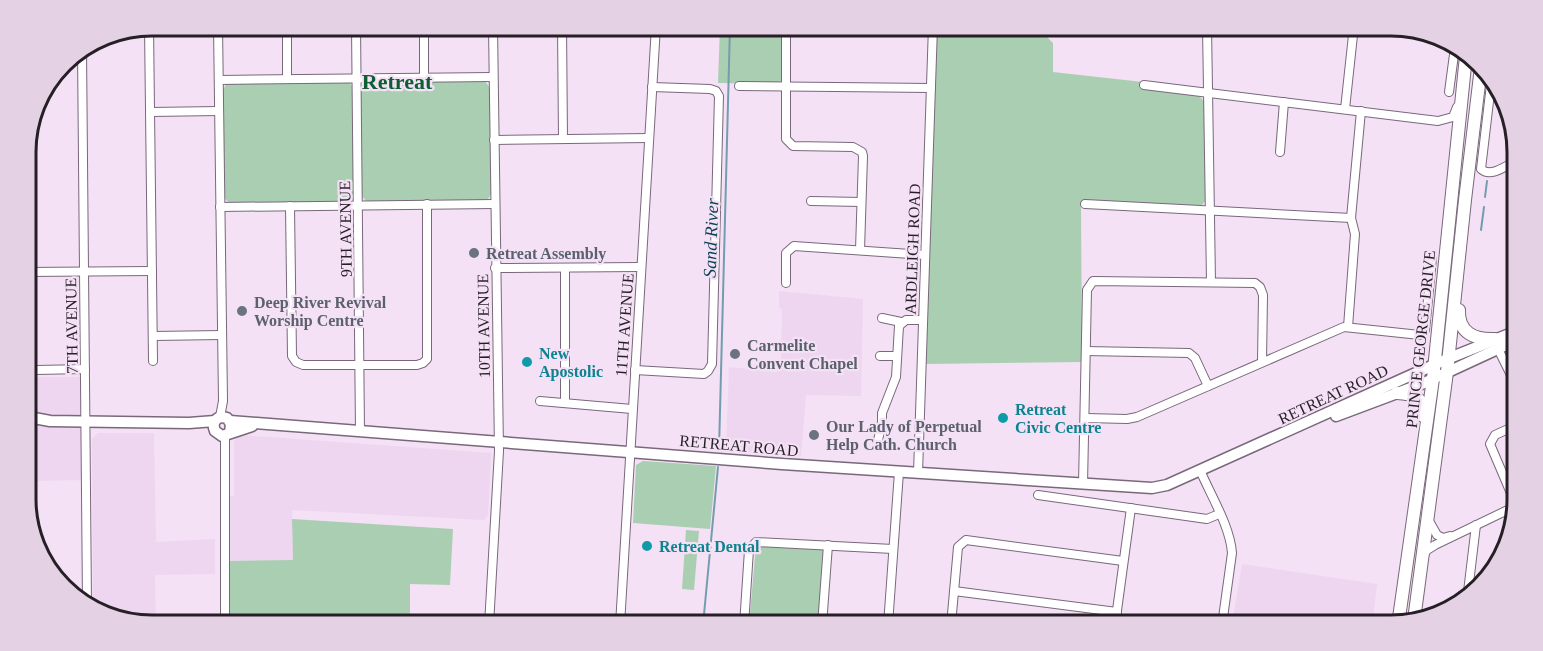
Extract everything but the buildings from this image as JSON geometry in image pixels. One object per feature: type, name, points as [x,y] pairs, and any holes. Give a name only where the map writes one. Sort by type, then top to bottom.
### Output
[{"type":"main road","name":"PRINCE GEORGE DRIVE","points":[[1400,615],[1435,364],[1466,63]]},
{"type":"main road","name":"PRINCE GEORGE DRIVE","points":[[1415,613],[1449,358],[1480,77]]},
{"type":"main road","points":[[1457,276],[1460,291],[1458,315],[1462,326],[1469,335],[1476,338],[1497,344],[1507,342]]},
{"type":"main road","points":[[1497,344],[1507,338]]},
{"type":"main road","name":"RETREAT ROAD","points":[[1276,437],[1433,379],[1497,344]]},
{"type":"main road","name":"RETREAT ROAD","points":[[36,418],[222,426],[261,424],[899,472],[1156,488],[1276,437],[1449,358],[1497,344]]},
{"type":"main road","points":[[1397,393],[1415,396],[1420,399],[1424,409],[1418,492]]},
{"type":"street","points":[[149,36],[153,361]]},
{"type":"street","points":[[218,36],[225,615]]},
{"type":"street","points":[[287,36],[287,79]]},
{"type":"street","name":"9TH AVENUE","points":[[356,36],[360,432]]},
{"type":"street","points":[[424,36],[424,78]]},
{"type":"street","name":"10TH AVENUE","points":[[490,615],[498,443],[493,36]]},
{"type":"street","points":[[562,36],[563,139]]},
{"type":"street","name":"11TH AVENUE","points":[[621,615],[655,36]]},
{"type":"street","points":[[786,36],[786,136],[788,143],[795,146],[853,147],[860,150],[863,156],[860,250]]},
{"type":"street","name":"ARDLEIGH ROAD","points":[[918,473],[933,36]]},
{"type":"street","points":[[1207,36],[1211,282]]},
{"type":"street","points":[[1345,109],[1353,36]]},
{"type":"street","points":[[1449,92],[1454,55]]},
{"type":"street","name":"7TH AVENUE","points":[[82,59],[86,594]]},
{"type":"street","points":[[1144,85],[1438,121],[1450,119],[1455,115],[1465,63]]},
{"type":"street","points":[[219,80],[493,77]]},
{"type":"street","points":[[635,370],[704,374],[711,367],[719,98],[716,91],[710,89],[652,87]]},
{"type":"street","points":[[739,87],[931,88]]},
{"type":"street","points":[[1490,92],[1481,169],[1492,173],[1507,166]]},
{"type":"street","points":[[1280,152],[1284,102]]},
{"type":"street","points":[[150,112],[219,111]]},
{"type":"street","points":[[1348,327],[1355,234],[1351,218],[1361,111]]},
{"type":"street","points":[[1438,121],[1450,127],[1453,132],[1455,171]]},
{"type":"street","points":[[494,140],[649,138]]},
{"type":"street","points":[[811,201],[861,202]]},
{"type":"street","points":[[290,206],[292,357],[303,365],[360,365],[417,364],[427,359],[427,204]]},
{"type":"street","points":[[220,207],[495,204]]},
{"type":"street","points":[[1085,204],[1351,218]]},
{"type":"street","points":[[786,283],[786,253],[791,247],[925,255]]},
{"type":"street","points":[[1086,418],[1132,418],[1341,328],[1415,335],[1423,333],[1432,258]]},
{"type":"street","points":[[495,268],[641,267]]},
{"type":"street","points":[[565,268],[565,402]]},
{"type":"street","points":[[36,272],[152,271]]},
{"type":"street","points":[[1083,484],[1087,290],[1089,285],[1098,280],[1255,283],[1260,287],[1263,295],[1262,362]]},
{"type":"street","points":[[882,318],[901,322],[908,319],[923,320]]},
{"type":"street","points":[[877,445],[882,412],[896,377],[901,322]]},
{"type":"street","points":[[153,336],[222,335]]},
{"type":"street","points":[[1497,344],[1507,366]]},
{"type":"street","points":[[1086,351],[1189,353],[1195,358],[1208,386]]},
{"type":"street","points":[[880,356],[897,356]]},
{"type":"street","points":[[36,370],[85,369]]},
{"type":"street","points":[[540,400],[633,409]]},
{"type":"street","points":[[1507,430],[1495,435],[1490,444],[1507,485]]},
{"type":"street","points":[[1200,470],[1230,539],[1232,553],[1223,615]]},
{"type":"street","points":[[889,615],[899,472]]},
{"type":"street","points":[[1038,495],[1207,519],[1219,514]]},
{"type":"street","points":[[1117,615],[1131,508]]},
{"type":"street","points":[[1422,557],[1431,547],[1507,510]]},
{"type":"street","points":[[1428,517],[1431,528],[1437,535],[1443,537],[1454,535]]},
{"type":"street","points":[[1469,585],[1476,525]]},
{"type":"street","points":[[952,615],[958,548],[966,540],[1123,561]]},
{"type":"street","points":[[745,615],[749,550],[756,542],[893,549]]},
{"type":"street","points":[[823,615],[828,545]]},
{"type":"street","points":[[954,591],[1117,612]]},
{"type":"shaded area","points":[[779,291],[863,299],[861,396],[806,395],[801,456],[726,451],[729,367],[777,372],[778,364],[781,364],[782,309],[779,308]]},
{"type":"shaded area","points":[[36,377],[85,377],[86,480],[36,481]]},
{"type":"shaded area","points":[[98,433],[154,433],[156,542],[215,539],[215,574],[155,575],[156,615],[129,613],[93,598],[92,439]]},
{"type":"shaded area","points":[[239,435],[491,453],[488,515],[484,520],[292,510],[293,560],[228,561],[228,496],[234,496],[234,440]]},
{"type":"shaded area","points":[[1242,564],[1377,584],[1373,615],[1234,615]]},
{"type":"green space","points":[[720,36],[783,36],[781,81],[777,84],[718,83]]},
{"type":"green space","points":[[936,36],[1046,36],[1053,43],[1053,72],[1143,82],[1199,96],[1204,101],[1207,198],[1203,204],[1198,207],[1081,201],[1082,362],[925,364]]},
{"type":"green space","points":[[484,80],[490,88],[491,193],[489,198],[484,201],[367,202],[361,195],[360,87],[363,83]]},
{"type":"green space","points":[[345,81],[353,88],[353,199],[347,202],[228,202],[223,196],[222,92],[226,84]]},
{"type":"green space","points":[[643,461],[716,466],[710,529],[633,523],[636,465]]},
{"type":"green space","points":[[292,519],[453,529],[450,585],[410,584],[410,615],[229,615],[228,561],[293,560]]},
{"type":"green space","points":[[686,530],[699,531],[694,590],[682,589]]},
{"type":"green space","points":[[756,545],[818,547],[823,550],[820,615],[750,615]]},
{"type":"waterway","name":"Sand River","points":[[719,450],[730,36]]},
{"type":"waterway","points":[[1485,197],[1487,181]]},
{"type":"waterway","points":[[1481,230],[1484,207]]},
{"type":"waterway","name":"Sand River","points":[[704,615],[718,467]]},
{"type":"place","name":"Retreat Assembly","points":[[474,253]]},
{"type":"place","name":"Deep River Revival Worship Centre","points":[[242,311]]},
{"type":"place","name":"Carmelite Convent Chapel","points":[[735,354]]},
{"type":"place","name":"New Apostolic","points":[[527,362]]},
{"type":"place","name":"Retreat Civic Centre","points":[[1003,418]]},
{"type":"place","name":"Our Lady of Perpetual Help Cath. Church","points":[[814,435]]},
{"type":"place","name":"Retreat Dental","points":[[647,546]]},
{"type":"district","name":"Retreat","points":[[397,81]]}]
